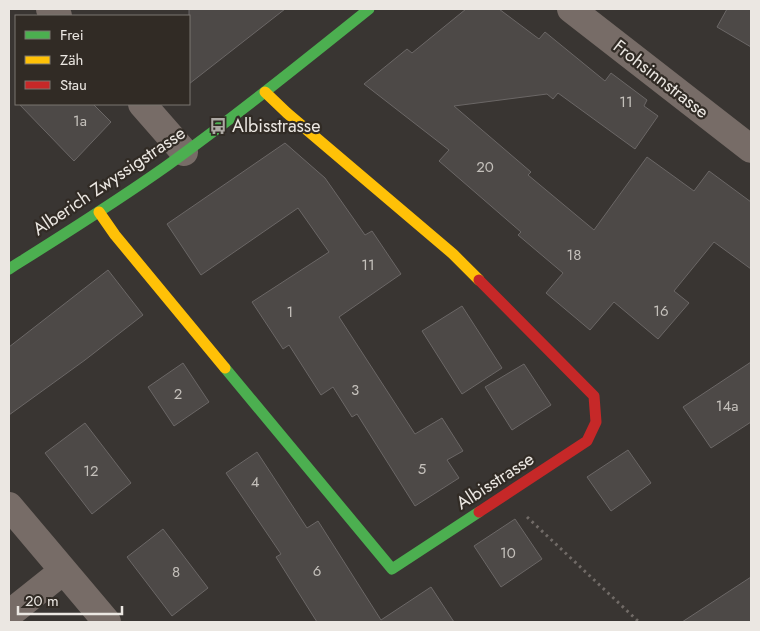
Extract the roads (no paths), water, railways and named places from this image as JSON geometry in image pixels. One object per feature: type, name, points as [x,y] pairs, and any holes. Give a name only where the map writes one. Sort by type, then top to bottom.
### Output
[{"type":"street","name":"Alberich Zwyssigstrasse","points":[[9,269],[99,212],[184,152],[265,92],[369,9]]},
{"type":"street","name":"Frohsinnstrasse","points":[[571,9],[751,149]]},
{"type":"street","name":"Albisstrasse","points":[[99,212],[127,250],[392,569],[587,442],[596,422],[594,396],[453,254],[287,113],[265,92]]},
{"type":"street","points":[[143,105],[184,152]]},
{"type":"street","points":[[9,506],[107,622]]},
{"type":"street","points":[[9,614],[63,571]]},
{"type":"place","name":"Albisstrasse","points":[[218,126]]}]
